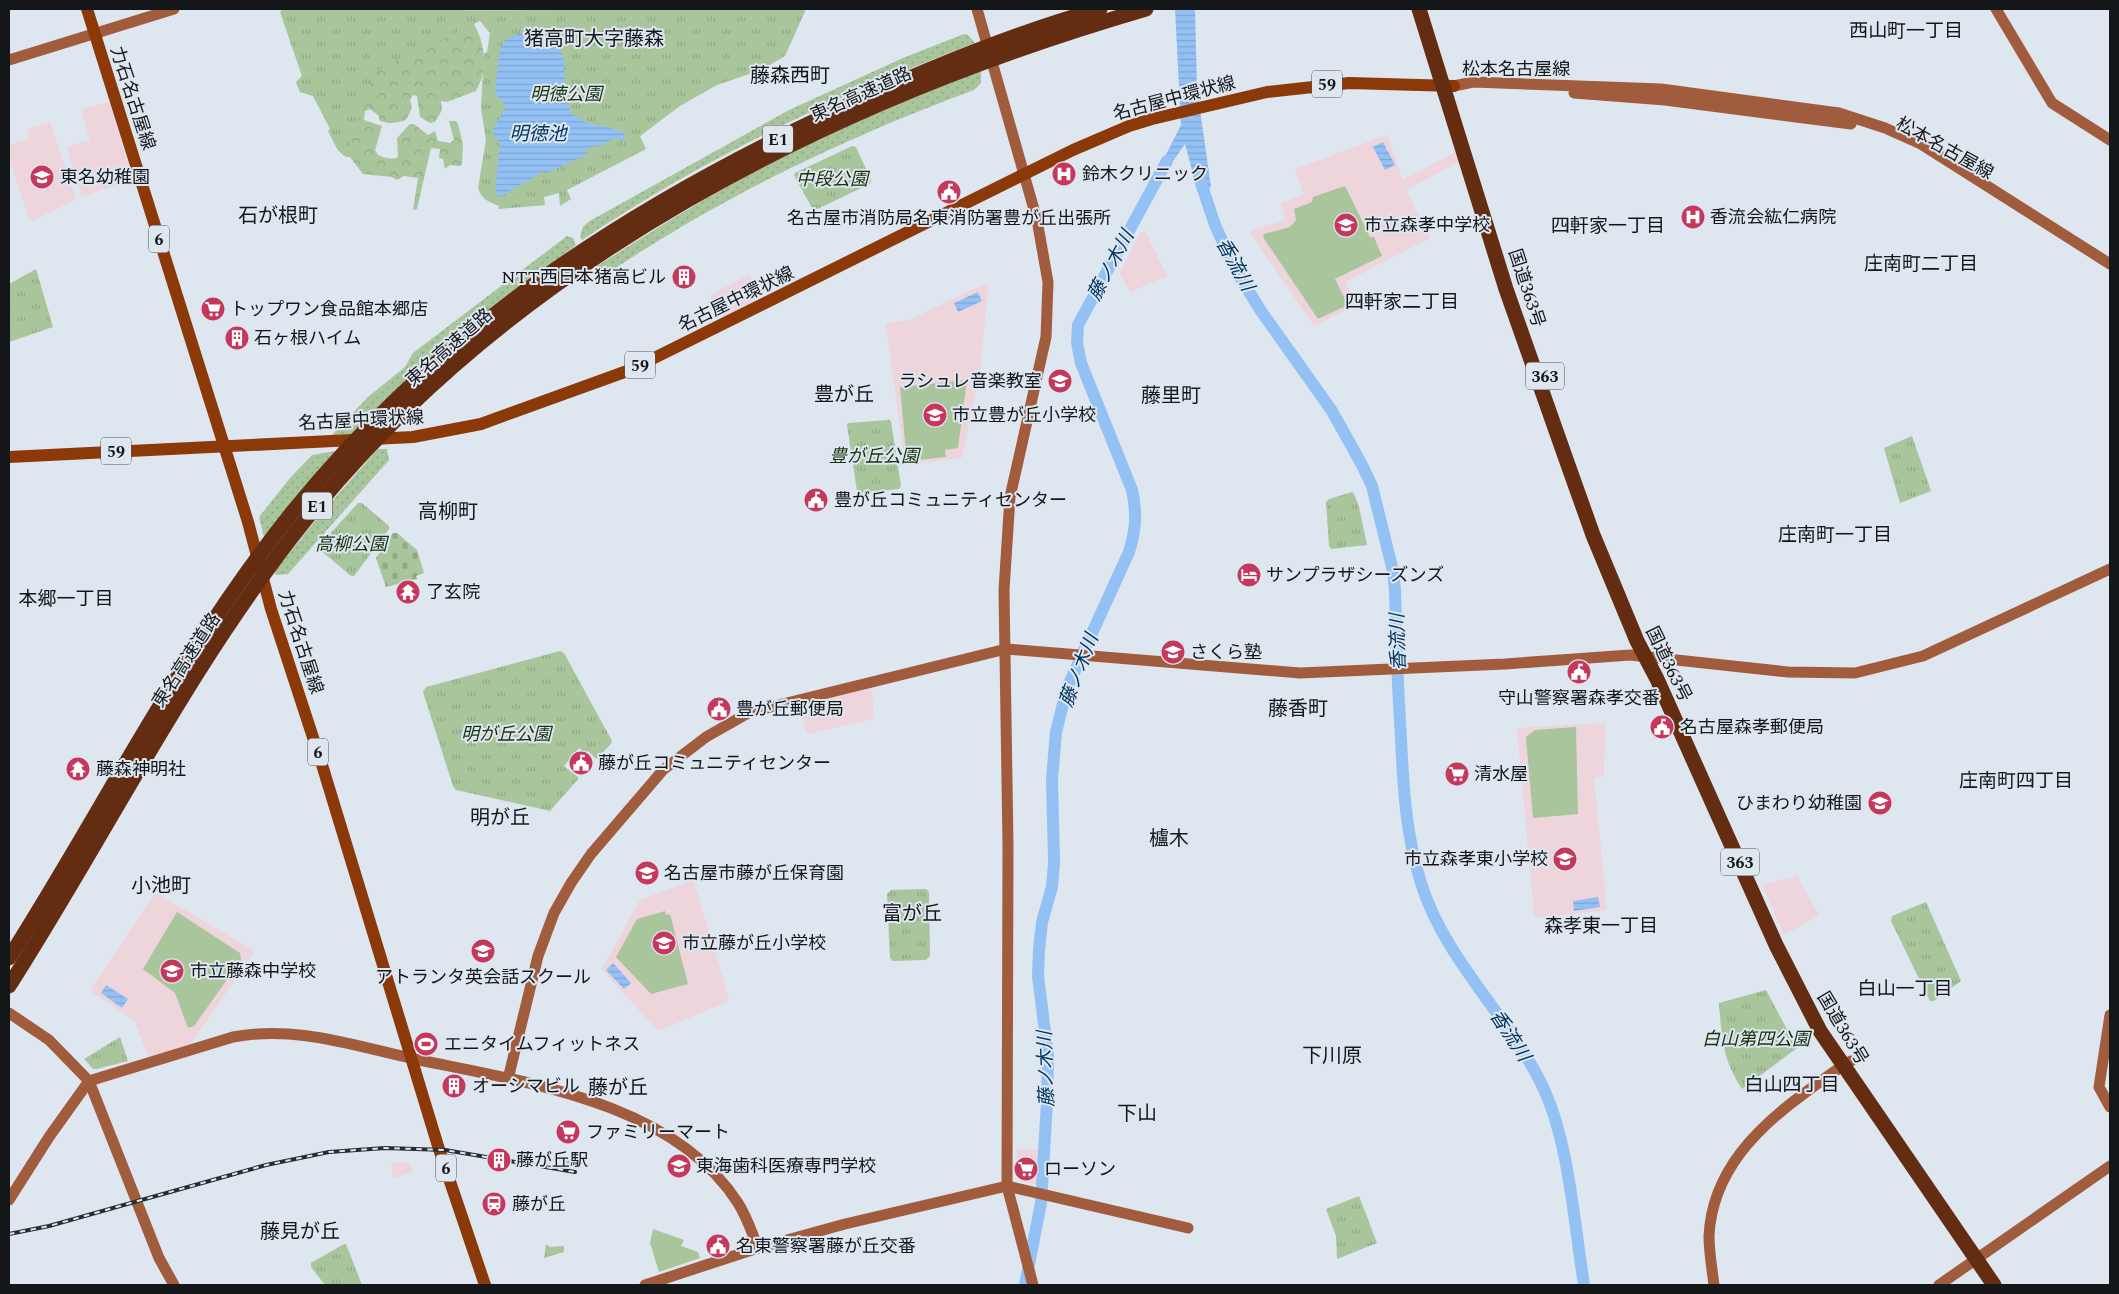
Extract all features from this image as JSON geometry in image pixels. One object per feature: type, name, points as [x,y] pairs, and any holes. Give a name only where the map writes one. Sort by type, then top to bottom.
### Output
[{"type":"highway","name":"東名高速道路","points":[[9,958],[166,697],[250,568],[295,510],[364,431],[455,344],[519,294],[592,252],[798,142],[902,95],[979,57],[1100,9]]},
{"type":"highway","name":"東名高速道路","points":[[998,50],[1146,9]]},
{"type":"highway","name":"国道363号","points":[[1419,9],[1449,86]]},
{"type":"highway","name":"国道363号","points":[[1430,9],[1449,86],[1525,344],[1593,535],[1650,657],[1657,679],[1730,830],[1789,973],[1820,1031],[1846,1063],[1980,1257],[2004,1285]]},
{"type":"highway","name":"東名高速道路","points":[[9,986],[53,916],[174,712],[256,586],[305,520],[387,430],[466,355],[542,295],[576,262]]},
{"type":"highway","name":"国道363号","points":[[1980,1257],[1994,1285]]},
{"type":"main road","name":"力石名古屋線","points":[[87,9],[248,522],[271,609],[413,1058],[438,1146],[485,1285]]},
{"type":"main road","name":"名古屋中環状線","points":[[9,457],[413,437],[481,424],[630,370],[1025,175],[1129,126],[1208,105],[1267,92],[1318,84],[1350,82],[1449,86]]},
{"type":"street","points":[[9,60],[174,9]]},
{"type":"street","points":[[977,9],[1025,175],[1044,253],[1048,282],[1048,323],[1041,363],[1010,497],[1004,576],[1008,845],[1007,1186],[1033,1285]]},
{"type":"street","points":[[1996,9],[2052,103],[2110,140]]},
{"type":"street","name":"松本名古屋線","points":[[1449,86],[1473,82],[1661,89],[1839,113],[1886,128],[1920,144],[2110,264]]},
{"type":"street","name":"松本名古屋線","points":[[1449,86],[1547,90],[1665,100],[1842,122],[1891,136],[1955,170],[2110,270]]},
{"type":"street","points":[[508,1079],[538,956],[554,913],[591,854],[663,770],[706,737],[750,712],[1006,649],[1300,672],[1650,657],[1828,674],[1854,673],[1885,667],[1950,645],[2110,569]]},
{"type":"street","points":[[9,1013],[49,1040],[89,1081],[155,1250],[174,1285]]},
{"type":"street","points":[[2110,1015],[2099,1087],[2110,1107]]},
{"type":"street","points":[[9,1200],[49,1137],[89,1081],[204,1045],[252,1034],[306,1034],[508,1079],[613,1108],[647,1123],[682,1146],[706,1167],[737,1202],[758,1248]]},
{"type":"street","points":[[1714,1285],[1709,1236],[1715,1205],[1726,1172],[1742,1150],[1771,1118],[1846,1063]]},
{"type":"street","points":[[1939,1285],[2110,1166]]},
{"type":"street","points":[[645,1285],[758,1248],[845,1224],[1007,1186],[1188,1228]]},
{"type":"shaded area","points":[[109,102],[132,176],[131,180],[85,196],[81,194],[67,147],[90,140],[81,110]]},
{"type":"shaded area","name":"東名幼稚園","points":[[50,122],[75,197],[74,200],[32,221],[29,219],[9,158],[9,145],[29,139],[27,129]]},
{"type":"shaded area","name":"市立森孝中学校","points":[[1387,135],[1403,180],[1457,151],[1460,161],[1406,190],[1430,238],[1345,282],[1358,304],[1314,326],[1249,231],[1286,220],[1281,203],[1304,194],[1295,169]]},
{"type":"shaded area","points":[[1145,231],[1167,276],[1130,292],[1120,273],[1140,233]]},
{"type":"shaded area","points":[[749,275],[758,299],[722,317],[710,295]]},
{"type":"shaded area","name":"市立豊が丘小学校","points":[[984,284],[988,287],[980,372],[962,458],[905,465],[886,325],[890,322],[907,321]]},
{"type":"shaded area","points":[[872,688],[874,719],[807,734],[801,709],[802,706]]},
{"type":"shaded area","name":"市立森孝東小学校","points":[[1605,723],[1604,776],[1594,778],[1607,910],[1538,918],[1534,915],[1517,728]]},
{"type":"shaded area","points":[[1797,876],[1819,915],[1784,935],[1762,885]]},
{"type":"shaded area","name":"市立藤が丘小学校","points":[[691,881],[694,882],[729,998],[727,1002],[660,1030],[656,1029],[602,969],[640,900]]},
{"type":"shaded area","name":"市立藤森中学校","points":[[155,894],[252,949],[253,953],[191,1044],[151,1056],[147,1054],[135,1021],[92,992],[91,989]]},
{"type":"shaded area","points":[[1017,1149],[1041,1149],[1039,1185],[1020,1181],[1016,1177]]},
{"type":"shaded area","points":[[409,1162],[413,1172],[394,1178],[392,1163]]},
{"type":"green space","points":[[282,9],[465,9],[476,28],[483,48],[483,70],[476,91],[447,102],[441,101],[442,110],[435,122],[430,123],[420,117],[417,96],[413,95],[410,100],[412,108],[406,120],[386,123],[379,120],[379,116],[370,109],[365,111],[364,120],[382,126],[375,150],[378,155],[388,158],[398,157],[397,138],[410,124],[414,124],[428,135],[435,131],[438,141],[450,143],[454,140],[449,121],[456,121],[458,124],[463,144],[462,164],[460,166],[450,165],[445,169],[443,159],[439,158],[440,149],[431,148],[417,209],[413,210],[418,178],[404,176],[397,180],[392,177],[363,174],[350,157],[346,157],[338,149],[341,148],[281,12]]},
{"type":"green space","name":"明徳公園","points":[[285,9],[296,11],[806,9],[785,56],[761,70],[717,85],[680,106],[640,136],[646,149],[567,190],[571,199],[560,206],[559,193],[544,197],[545,205],[498,209],[499,206],[483,197],[478,188],[486,140],[481,108],[484,53],[487,52],[490,33],[480,21],[419,50],[412,51],[373,74],[348,149],[349,154],[344,156],[337,149],[328,131],[330,129],[313,96],[300,92],[296,82],[302,76],[280,12]]},
{"type":"green space","points":[[964,34],[968,35],[975,43],[873,84],[773,130],[675,182],[582,240],[580,237],[583,227],[588,222],[789,110],[903,58]]},
{"type":"green space","points":[[981,71],[981,83],[974,90],[880,127],[789,169],[700,216],[614,269],[604,271],[597,266],[736,181],[766,165],[857,122]]},
{"type":"green space","name":"中段公園","points":[[852,146],[856,147],[871,180],[870,184],[815,210],[812,208],[794,175],[795,173]]},
{"type":"green space","points":[[1345,186],[1370,237],[1374,237],[1382,256],[1335,279],[1348,305],[1318,319],[1263,237],[1264,234],[1290,227],[1296,220],[1294,209],[1312,202],[1313,197]]},
{"type":"green space","points":[[567,236],[573,238],[576,245],[439,352],[350,435],[331,436],[368,397],[405,367],[413,353]]},
{"type":"green space","points":[[36,269],[53,327],[9,342],[9,284]]},
{"type":"green space","points":[[967,380],[958,448],[945,450],[946,457],[919,460],[906,453],[900,387]]},
{"type":"green space","name":"豊が丘公園","points":[[891,421],[901,486],[899,489],[859,493],[857,491],[847,425],[848,423]]},
{"type":"green space","points":[[1912,436],[1931,491],[1900,503],[1884,448]]},
{"type":"green space","points":[[378,449],[387,449],[389,460],[288,574],[276,575],[274,572],[324,510]]},
{"type":"green space","points":[[335,451],[264,537],[259,517],[290,478],[312,455]]},
{"type":"green space","points":[[1352,492],[1359,507],[1367,545],[1331,549],[1329,546],[1326,502],[1329,499]]},
{"type":"green space","name":"高柳公園","points":[[358,503],[362,503],[389,526],[389,529],[354,576],[351,576],[319,549],[319,546]]},
{"type":"green space","points":[[393,533],[397,533],[417,550],[424,573],[416,576],[417,579],[386,587],[376,558]]},
{"type":"green space","name":"明が丘公園","points":[[560,651],[564,653],[612,741],[611,744],[596,759],[588,751],[586,754],[579,748],[564,766],[579,778],[550,811],[456,790],[453,786],[423,692],[426,687]]},
{"type":"green space","points":[[1576,727],[1578,814],[1533,818],[1526,737],[1535,730]]},
{"type":"green space","points":[[926,889],[929,892],[930,956],[926,960],[893,961],[890,958],[887,894],[891,890]]},
{"type":"green space","points":[[1926,902],[1961,981],[1934,1001],[1930,1001],[1891,921],[1892,916]]},
{"type":"green space","points":[[665,911],[666,915],[670,914],[688,984],[651,994],[616,957],[637,919]]},
{"type":"green space","points":[[177,912],[240,953],[241,960],[194,1026],[188,1028],[175,993],[143,969]]},
{"type":"green space","name":"白山第四公園","points":[[1766,990],[1797,1048],[1742,1089],[1730,1067],[1724,1047],[1719,1003]]},
{"type":"green space","points":[[120,1037],[128,1061],[93,1069],[84,1059]]},
{"type":"green space","points":[[563,1156],[581,1159],[579,1168],[561,1165]]},
{"type":"green space","points":[[1359,1196],[1377,1243],[1337,1259],[1336,1236],[1326,1209]]},
{"type":"green space","points":[[653,1229],[684,1240],[681,1246],[698,1252],[700,1258],[659,1272],[650,1243]]},
{"type":"green space","points":[[346,1244],[362,1285],[325,1285],[311,1267],[311,1263]]},
{"type":"green space","points":[[546,1244],[550,1247],[564,1246],[564,1252],[544,1258]]},
{"type":"water","points":[[1175,9],[1195,9],[1197,89],[1211,187],[1199,196],[1185,144],[1162,177],[1156,174],[1181,125]]},
{"type":"water","name":"明徳池","points":[[530,31],[544,34],[555,42],[563,56],[565,79],[562,89],[572,114],[585,122],[623,132],[626,138],[621,141],[617,137],[598,147],[595,145],[587,149],[587,153],[583,155],[584,158],[581,159],[580,157],[547,173],[543,172],[499,197],[495,191],[500,143],[492,133],[506,105],[495,94],[499,59],[502,46],[506,40],[512,36]]},
{"type":"water","points":[[1383,142],[1395,165],[1385,170],[1373,147]]},
{"type":"water","points":[[978,292],[982,301],[958,312],[954,303]]},
{"type":"water","points":[[1598,897],[1600,907],[1574,911],[1573,901]]},
{"type":"water","points":[[613,963],[631,983],[624,989],[606,970]]},
{"type":"water","points":[[106,985],[128,999],[122,1008],[101,993]]},
{"type":"waterway","name":"藤ノ木川","points":[[1025,1285],[1041,1203],[1047,1102],[1048,1056],[1038,976],[1042,922],[1052,887],[1054,863],[1052,780],[1056,732],[1067,688],[1129,552],[1135,521],[1132,490],[1081,363],[1077,343],[1078,325],[1167,161]]},
{"type":"waterway","name":"香流川","points":[[1199,177],[1215,225],[1235,269],[1261,311],[1332,411],[1372,486],[1393,571],[1404,794],[1415,861],[1431,910],[1445,936],[1460,961],[1527,1057],[1550,1105],[1564,1155],[1584,1285]]},
{"type":"railway","points":[[9,1234],[49,1226],[266,1165],[329,1152],[385,1148],[445,1150],[575,1172]]},
{"type":"place","name":"鈴木クリニック","points":[[1064,174]]},
{"type":"place","name":"東名幼稚園","points":[[42,177]]},
{"type":"place","name":"名古屋市消防局名東消防署豊が丘出張所","points":[[949,192]]},
{"type":"place","name":"香流会紘仁病院","points":[[1693,217]]},
{"type":"place","name":"市立森孝中学校","points":[[1346,225]]},
{"type":"place","name":"NTT西日本猪高ビル","points":[[684,277]]},
{"type":"place","name":"トップワン食品館本郷店","points":[[213,309]]},
{"type":"place","name":"石ヶ根ハイム","points":[[237,338]]},
{"type":"place","name":"ラシュレ音楽教室","points":[[1060,381]]},
{"type":"place","name":"市立豊が丘小学校","points":[[935,415]]},
{"type":"place","name":"豊が丘コミュニティセンター","points":[[816,500]]},
{"type":"place","name":"サンプラザシーズンズ","points":[[1249,575]]},
{"type":"place","name":"了玄院","points":[[408,592]]},
{"type":"place","name":"さくら塾","points":[[1173,652]]},
{"type":"place","name":"守山警察署森孝交番","points":[[1579,672]]},
{"type":"place","name":"豊が丘郵便局","points":[[719,709]]},
{"type":"place","name":"名古屋森孝郵便局","points":[[1662,727]]},
{"type":"place","name":"藤が丘コミュニティセンター","points":[[581,763]]},
{"type":"place","name":"藤森神明社","points":[[78,769]]},
{"type":"place","name":"清水屋","points":[[1457,774]]},
{"type":"place","name":"ひまわり幼稚園","points":[[1880,803]]},
{"type":"place","name":"市立森孝東小学校","points":[[1565,859]]},
{"type":"place","name":"名古屋市藤が丘保育園","points":[[647,873]]},
{"type":"place","name":"市立藤が丘小学校","points":[[664,943]]},
{"type":"place","name":"アトランタ英会話スクール","points":[[483,951]]},
{"type":"place","name":"市立藤森中学校","points":[[172,971]]},
{"type":"place","name":"エニタイムフィットネス","points":[[426,1044]]},
{"type":"place","name":"オーシマビル","points":[[454,1086]]},
{"type":"place","name":"ファミリーマート","points":[[568,1132]]},
{"type":"place","name":"藤が丘駅","points":[[499,1160]]},
{"type":"place","name":"東海歯科医療専門学校","points":[[679,1166]]},
{"type":"place","name":"ローソン","points":[[1026,1169]]},
{"type":"place","name":"藤が丘","points":[[494,1204]]},
{"type":"place","name":"名東警察署藤が丘交番","points":[[718,1246]]},
{"type":"district","name":"西山町一丁目","points":[[1906,30]]},
{"type":"district","name":"猪高町大字藤森","points":[[594,38]]},
{"type":"district","name":"藤森西町","points":[[790,75]]},
{"type":"district","name":"石が根町","points":[[278,215]]},
{"type":"district","name":"四軒家一丁目","points":[[1608,225]]},
{"type":"district","name":"庄南町二丁目","points":[[1921,263]]},
{"type":"district","name":"四軒家二丁目","points":[[1402,301]]},
{"type":"district","name":"豊が丘","points":[[844,394]]},
{"type":"district","name":"藤里町","points":[[1171,395]]},
{"type":"district","name":"高柳町","points":[[448,511]]},
{"type":"district","name":"庄南町一丁目","points":[[1835,534]]},
{"type":"district","name":"本郷一丁目","points":[[66,598]]},
{"type":"district","name":"藤香町","points":[[1298,708]]},
{"type":"district","name":"庄南町四丁目","points":[[2016,780]]},
{"type":"district","name":"明が丘","points":[[500,817]]},
{"type":"district","name":"櫨木","points":[[1169,838]]},
{"type":"district","name":"小池町","points":[[161,885]]},
{"type":"district","name":"富が丘","points":[[912,913]]},
{"type":"district","name":"森孝東一丁目","points":[[1601,925]]},
{"type":"district","name":"白山一丁目","points":[[1905,988]]},
{"type":"district","name":"下川原","points":[[1332,1055]]},
{"type":"district","name":"白山四丁目","points":[[1792,1084]]},
{"type":"district","name":"藤が丘","points":[[618,1087]]},
{"type":"district","name":"下山","points":[[1137,1113]]},
{"type":"district","name":"藤見が丘","points":[[300,1231]]}]
